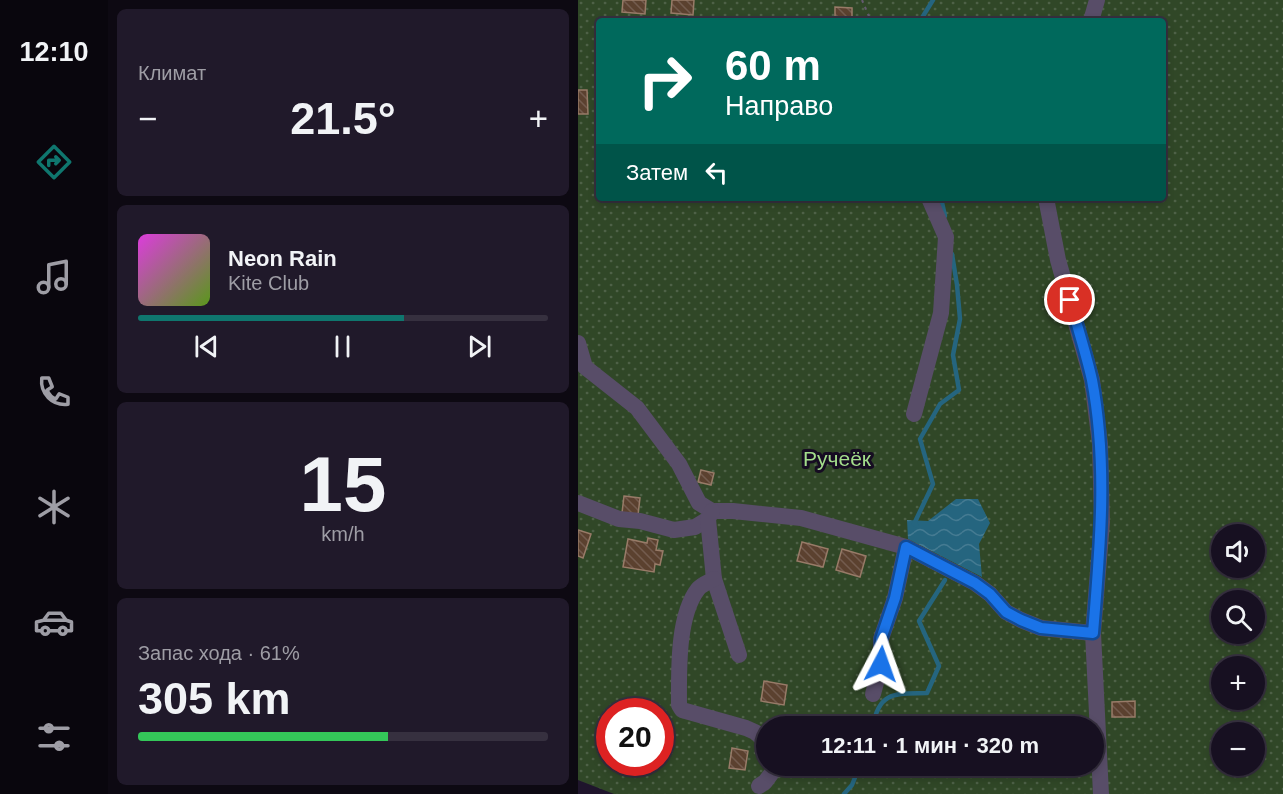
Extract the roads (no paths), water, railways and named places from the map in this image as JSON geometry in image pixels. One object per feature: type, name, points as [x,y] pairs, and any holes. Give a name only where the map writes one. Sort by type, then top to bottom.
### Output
[{"type":"street","points":[[1092,18],[1097,0]]},
{"type":"street","points":[[914,414],[941,313],[946,237],[930,201]]},
{"type":"street","points":[[1047,201],[1058,260],[1092,380],[1100,444],[1102,522],[1093,633],[1101,794]]},
{"type":"street","points":[[578,343],[585,367],[637,408],[679,465],[698,503],[710,515],[714,579],[739,655]]},
{"type":"street","points":[[578,503],[619,519],[640,521],[674,530],[695,527],[710,515],[732,511],[801,518],[906,547],[975,583],[990,594],[1006,612],[1041,628],[1093,633]]},
{"type":"street","points":[[873,694],[881,664],[881,639],[895,598],[906,547]]},
{"type":"street","points":[[714,579],[699,587],[688,606],[679,654],[679,705],[682,711],[746,728],[756,734]]},
{"type":"street","points":[[759,786],[770,776]]},
{"type":"water","points":[[956,499],[978,499],[990,523],[979,544],[982,577],[908,539],[907,520],[928,521]]},
{"type":"waterway","points":[[922,18],[933,0]]},
{"type":"waterway","points":[[942,201],[945,216]]},
{"type":"waterway","points":[[916,525],[914,524],[933,484],[920,439],[940,404],[959,390],[953,355],[960,319],[952,254]]},
{"type":"waterway","points":[[876,716],[880,706],[891,696],[927,693],[939,666],[919,621],[945,580]]},
{"type":"waterway","points":[[844,794],[852,785],[856,776]]},
{"type":"park label","name":"Ручеёк","points":[[837,458]]}]
